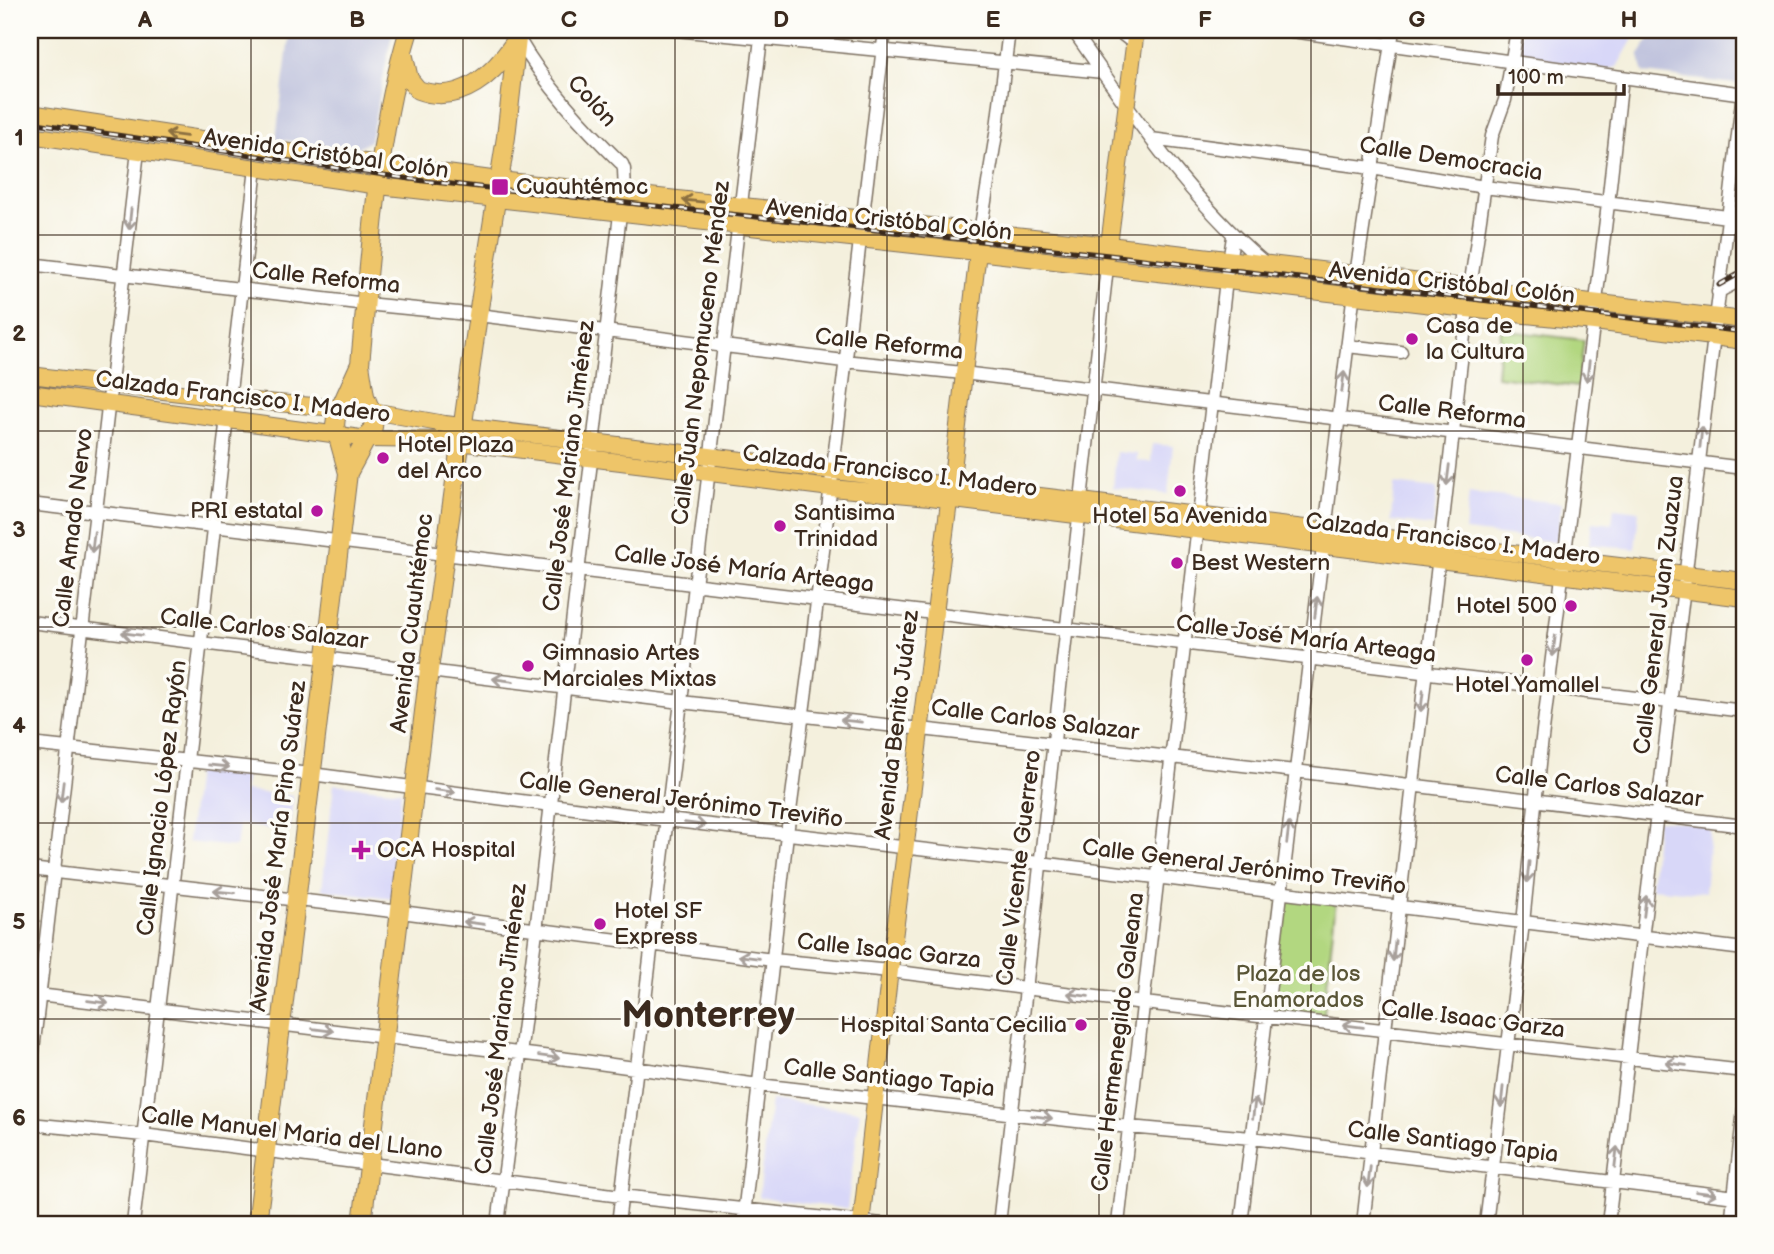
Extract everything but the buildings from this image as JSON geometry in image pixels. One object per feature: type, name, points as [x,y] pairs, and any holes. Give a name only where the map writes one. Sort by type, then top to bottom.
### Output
[{"type":"highway","name":"Avenida José María Pino Suárez","points":[[348,474],[373,427],[372,411],[365,396],[360,364],[382,165],[403,50],[410,30]]},
{"type":"highway","points":[[403,50],[412,85],[426,93],[445,93],[462,90],[484,79],[500,63],[518,34]]},
{"type":"highway","name":"Avenida Cuauhtémoc","points":[[362,1224],[429,670],[478,315],[506,137],[518,34]]},
{"type":"highway","name":"Avenida José María Pino Suárez","points":[[257,1224],[348,474],[335,426],[340,407],[360,364]]},
{"type":"main road","points":[[1107,267],[1136,37]]},
{"type":"main road","name":"Avenida Cristóbal Colón","points":[[30,113],[499,180],[1109,245],[1744,320]]},
{"type":"main road","name":"Avenida Cristóbal Colón","points":[[30,135],[379,186],[1594,321],[1744,341]]},
{"type":"main road","name":"Avenida Benito Juárez","points":[[861,1223],[980,232]]},
{"type":"main road","name":"Calzada Francisco I. Madero","points":[[30,375],[230,399],[372,411],[461,434],[592,450],[708,472],[831,488],[950,492]]},
{"type":"main road","name":"Calzada Francisco I. Madero","points":[[30,393],[368,439],[461,434]]},
{"type":"main road","name":"Calzada Francisco I. Madero","points":[[592,450],[709,455],[1082,509],[1439,552],[1565,559],[1684,582],[1744,598]]},
{"type":"main road","name":"Calzada Francisco I. Madero","points":[[1439,552],[1562,576],[1684,582],[1744,581]]},
{"type":"street","points":[[676,30],[761,34],[883,51],[1102,72]]},
{"type":"street","points":[[743,1224],[787,834],[831,488],[844,361],[862,241],[885,30]]},
{"type":"street","points":[[980,232],[1009,30]]},
{"type":"street","points":[[1073,30],[1192,192],[1233,236],[1266,264]]},
{"type":"street","points":[[1117,30],[1136,37]]},
{"type":"street","points":[[1285,30],[1744,93]]},
{"type":"street","points":[[1241,1224],[1356,275],[1393,30]]},
{"type":"street","points":[[1363,1224],[1467,309],[1492,136],[1505,100],[1517,30]]},
{"type":"street","name":"Colón","points":[[518,34],[532,62],[558,97],[622,164],[625,194]]},
{"type":"street","name":"Calle Juan Nepomuceno Méndez","points":[[618,1224],[761,34]]},
{"type":"street","points":[[1486,1224],[1622,77]]},
{"type":"street","name":"Calle General Juan Zuazua","points":[[1608,1224],[1712,337],[1744,93]]},
{"type":"street","name":"Calle Democracia","points":[[1152,139],[1372,167],[1483,187],[1608,204],[1744,219]]},
{"type":"street","name":"Calle Amado Nervo","points":[[30,1076],[34,994],[52,872],[138,151]]},
{"type":"street","name":"Calle Ignacio López Rayón","points":[[133,1224],[256,168]]},
{"type":"street","name":"Calle José Mariano Jiménez","points":[[498,1224],[536,931],[620,214]]},
{"type":"street","name":"Calle Hermenegildo Galeana","points":[[1118,1224],[1233,236]]},
{"type":"street","name":"Calle Reforma","points":[[30,264],[478,315],[1744,468]]},
{"type":"street","name":"Calle Vicente Guerrero","points":[[999,1224],[1056,745],[1107,267]]},
{"type":"street","points":[[1718,292],[1744,278]]},
{"type":"street","points":[[1348,346],[1401,352]]},
{"type":"street","name":"Calle José María Arteaga","points":[[30,504],[1744,712]]},
{"type":"street","name":"Calle Carlos Salazar","points":[[30,622],[681,702],[1295,771],[1744,826]]},
{"type":"street","name":"Calle General Jerónimo Treviño","points":[[30,744],[311,774],[550,806],[1744,949]]},
{"type":"street","name":"Calle Isaac Garza","points":[[30,869],[173,888],[401,912],[774,960],[890,971],[1744,1072]]},
{"type":"street","name":"Calle Santiago Tapia","points":[[34,994],[759,1085],[1129,1127],[1251,1138],[1740,1197]]},
{"type":"street","points":[[1731,1224],[1740,1197],[1744,1109]]},
{"type":"street","name":"Calle Manuel Maria del Llano","points":[[30,1124],[143,1135],[266,1153],[621,1196],[882,1224]]},
{"type":"shaded area","points":[[290,30],[393,30],[370,141],[355,149],[347,149],[276,139]]},
{"type":"shaded area","points":[[1521,30],[1638,30],[1617,67],[1606,70],[1517,57]]},
{"type":"shaded area","points":[[1654,30],[1744,30],[1744,85],[1644,73],[1639,56]]},
{"type":"shaded area","points":[[1152,444],[1173,446],[1168,494],[1113,488],[1116,452],[1137,454],[1137,461],[1151,462]]},
{"type":"shaded area","points":[[1394,484],[1437,489],[1433,526],[1391,521]]},
{"type":"shaded area","points":[[1469,493],[1561,503],[1557,542],[1465,531]]},
{"type":"shaded area","points":[[1614,508],[1639,511],[1635,549],[1589,544],[1592,522],[1612,524]]},
{"type":"shaded area","points":[[196,771],[246,776],[244,791],[293,796],[289,831],[239,825],[236,847],[188,842]]},
{"type":"shaded area","name":"OCA Hospital","points":[[334,784],[401,791],[392,898],[322,890]]},
{"type":"shaded area","points":[[1657,820],[1711,825],[1705,893],[1651,888]]},
{"type":"shaded area","points":[[771,1100],[860,1111],[847,1209],[759,1197]]},
{"type":"shaded area","points":[[754,1217],[809,1224],[753,1224]]},
{"type":"green space","points":[[1501,330],[1584,340],[1578,387],[1497,376]]},
{"type":"green space","name":"Plaza de los Enamorados","points":[[1280,893],[1336,900],[1323,1023],[1266,1015]]},
{"type":"railway","points":[[30,122],[424,181],[1118,256],[1744,332]]},
{"type":"railway","points":[[1719,285],[1744,271]]},
{"type":"place","name":"Cuauhtémoc","points":[[500,187]]},
{"type":"place","name":"Casa de la Cultura","points":[[1412,339]]},
{"type":"place","name":"Hotel Plaza del Arco","points":[[383,458]]},
{"type":"place","name":"Hotel 5a Avenida","points":[[1180,491]]},
{"type":"place","name":"PRI estatal","points":[[317,511]]},
{"type":"place","name":"Santisima Trinidad","points":[[780,526]]},
{"type":"place","name":"Best Western","points":[[1177,563]]},
{"type":"place","name":"Hotel 500","points":[[1571,606]]},
{"type":"place","name":"Hotel Yamallel","points":[[1527,660]]},
{"type":"place","name":"Gimnasio Artes Marciales Mixtas","points":[[528,666]]},
{"type":"place","name":"OCA Hospital","points":[[361,850]]},
{"type":"place","name":"Hotel SF Express","points":[[600,924]]},
{"type":"place","name":"Hospital Santa Cecilia","points":[[1081,1025]]},
{"type":"district","name":"Monterrey","points":[[708,1016]]}]
